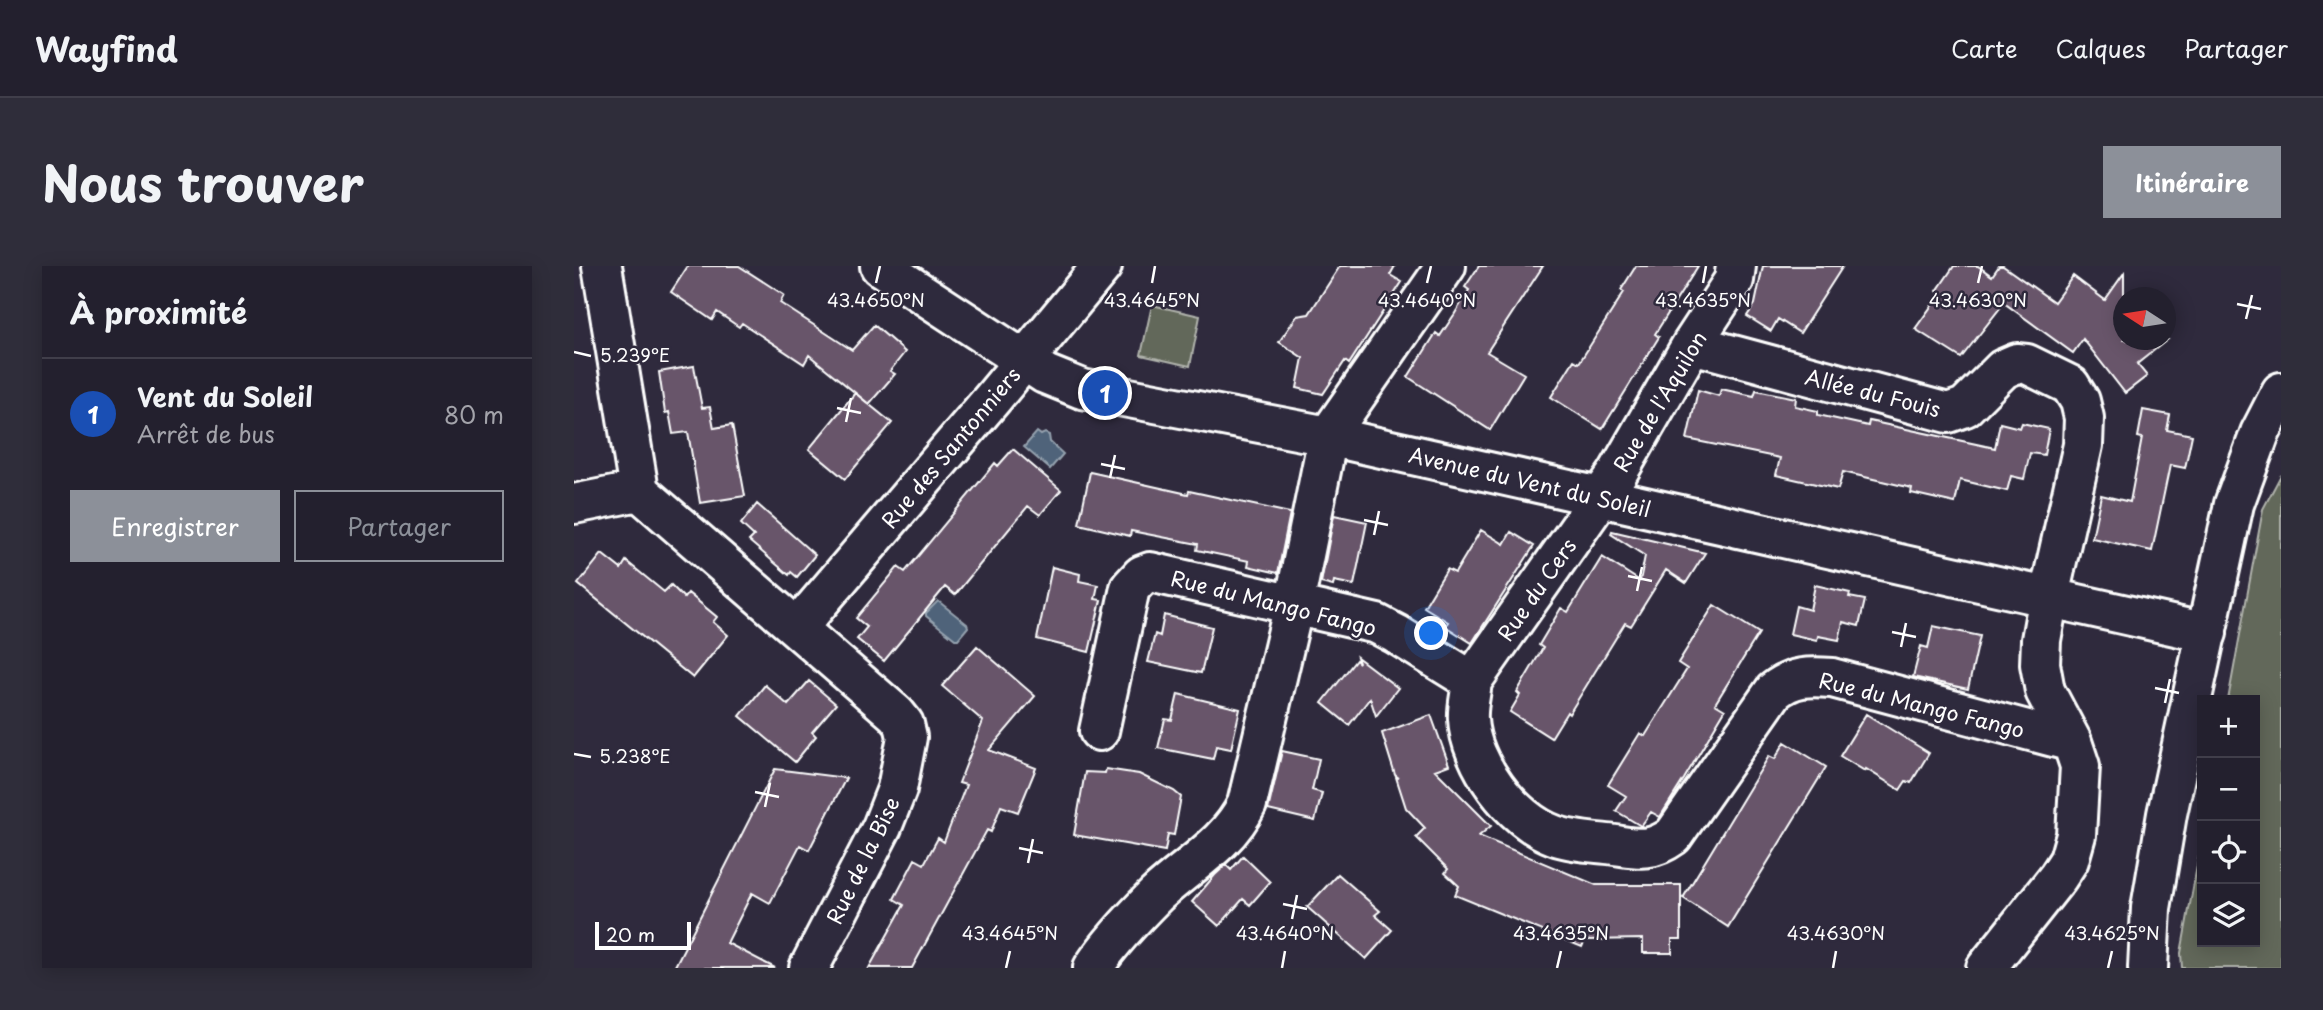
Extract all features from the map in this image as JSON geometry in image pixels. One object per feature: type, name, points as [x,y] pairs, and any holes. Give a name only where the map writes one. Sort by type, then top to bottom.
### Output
[{"type":"street","points":[[574,504],[639,491],[602,266]]},
{"type":"street","name":"Avenue du Vent du Soleil","points":[[880,266],[1045,374],[1082,389],[1328,436],[2207,633]]},
{"type":"street","name":"Rue des Santonniers","points":[[798,627],[1102,266]]},
{"type":"street","points":[[1093,968],[1157,895],[1226,836],[1239,820],[1247,804],[1294,605],[1328,436],[1446,266]]},
{"type":"street","name":"Rue de l'Aquilon","points":[[1600,498],[1692,344],[1734,280],[1736,266]]},
{"type":"street","name":"Allée du Fouis","points":[[1692,344],[1948,413],[1965,408],[2003,369],[2017,363],[2027,364],[2070,385],[2080,401],[2084,418],[2084,445],[2049,596]]},
{"type":"street","points":[[2148,968],[2151,908],[2166,814],[2234,504],[2260,433],[2281,392]]},
{"type":"street","name":"Rue de la Bise","points":[[639,491],[798,627],[904,724],[907,737],[897,789],[882,827],[809,968]]},
{"type":"street","name":"Rue du Cers","points":[[1472,681],[1600,498]]},
{"type":"street","name":"Rue du Mango Fango","points":[[1099,731],[1130,588],[1142,575],[1150,572],[1377,624],[1472,681],[1468,718],[1474,747],[1486,774],[1509,804],[1533,824],[1553,835],[1579,841],[1645,848],[1660,846],[1673,836],[1774,691],[1786,682],[1807,676],[1832,678],[2071,742]]},
{"type":"street","points":[[1986,968],[2058,877],[2069,860],[2076,835],[2080,766],[2041,678],[2042,640],[2049,596]]},
{"type":"green space","points":[[1152,305],[1200,316],[1190,366],[1141,355]]},
{"type":"green space","points":[[2281,475],[2281,968],[2182,968],[2181,953],[2197,866],[2197,947],[2260,947],[2260,695],[2229,695],[2263,509]]},
{"type":"water","points":[[1037,432],[1049,435],[1050,442],[1063,454],[1050,469],[1024,447]]},
{"type":"water","points":[[938,601],[967,624],[968,627],[958,639],[926,616]]},
{"type":"building","points":[[688,266],[739,266],[784,295],[780,303],[852,350],[874,325],[905,352],[890,371],[895,374],[869,404],[809,355],[804,364],[742,323],[739,327],[717,312],[712,320],[671,292]]},
{"type":"building","points":[[1340,266],[1395,266],[1390,275],[1402,282],[1349,364],[1345,361],[1323,394],[1297,388],[1303,358],[1279,342],[1297,316],[1309,314]]},
{"type":"building","points":[[1479,266],[1543,266],[1487,352],[1524,374],[1490,430],[1408,377],[1436,333],[1440,336],[1454,315],[1469,290],[1465,287]]},
{"type":"building","points":[[1636,266],[1698,266],[1655,334],[1659,337],[1602,429],[1551,397],[1574,360],[1579,363],[1624,292],[1621,290]]},
{"type":"building","points":[[1763,266],[1843,266],[1800,333],[1778,319],[1771,331],[1747,316],[1755,304]]},
{"type":"building","points":[[1954,266],[1978,266],[1992,276],[1999,266],[2003,266],[2054,302],[2073,276],[2105,300],[2113,289],[2113,350],[2154,350],[2137,364],[2147,376],[2125,393],[2083,339],[2073,353],[2004,303],[1961,358],[1915,329],[1940,294],[1937,291]]},
{"type":"building","points":[[2124,273],[2124,287],[2114,287]]},
{"type":"building","points":[[694,366],[702,408],[710,407],[714,428],[732,425],[745,496],[700,503],[688,432],[673,434],[669,412],[665,413],[659,372]]},
{"type":"building","points":[[1721,389],[1754,396],[1756,390],[1796,398],[1795,406],[1818,411],[1818,415],[1868,426],[1869,421],[1995,448],[2000,423],[2020,428],[2022,423],[2049,429],[2044,455],[2030,453],[2024,479],[2011,476],[2007,491],[1960,480],[1955,503],[1911,493],[1912,488],[1843,472],[1838,489],[1776,475],[1780,458],[1687,439],[1698,390],[1719,396]]},
{"type":"building","points":[[855,393],[892,423],[845,479],[809,449]]},
{"type":"building","points":[[2143,410],[2170,415],[2167,430],[2192,435],[2185,468],[2170,465],[2152,551],[2092,538],[2101,495],[2130,502],[2142,438],[2138,437]]},
{"type":"building","points":[[1013,449],[1061,490],[1040,515],[1028,506],[955,595],[945,587],[884,661],[857,639],[867,627],[856,618],[898,567],[905,572],[995,463],[998,466]]},
{"type":"building","points":[[1090,472],[1290,513],[1278,573],[1248,566],[1249,561],[1197,550],[1198,544],[1131,531],[1130,536],[1079,524]]},
{"type":"building","points":[[757,504],[815,555],[797,577],[791,572],[789,575],[749,541],[754,536],[741,524]]},
{"type":"building","points":[[1334,515],[1367,522],[1354,585],[1334,581],[1333,586],[1321,583]]},
{"type":"building","points":[[1481,530],[1504,544],[1511,532],[1534,546],[1472,643],[1445,626],[1448,622],[1424,607],[1447,569],[1455,573]]},
{"type":"building","points":[[1612,531],[1705,553],[1686,583],[1666,570],[1631,626],[1625,623],[1569,714],[1567,712],[1551,738],[1510,712],[1520,695],[1517,692],[1543,648],[1539,645],[1561,608],[1568,612],[1602,557],[1640,581],[1645,556],[1611,534]]},
{"type":"building","points":[[602,554],[621,569],[626,561],[664,592],[671,585],[684,598],[688,593],[717,617],[713,622],[728,635],[693,678],[578,584]]},
{"type":"building","points":[[1052,567],[1080,574],[1079,581],[1098,585],[1095,599],[1101,600],[1089,652],[1037,639]]},
{"type":"building","points":[[1815,585],[1850,593],[1849,597],[1865,600],[1859,626],[1843,622],[1839,640],[1818,636],[1817,640],[1790,634],[1796,606],[1810,610]]},
{"type":"building","points":[[1714,605],[1759,633],[1715,704],[1725,710],[1684,779],[1660,817],[1651,812],[1641,826],[1616,811],[1626,796],[1608,785],[1640,733],[1645,736],[1687,669],[1678,663]]},
{"type":"building","points":[[1164,615],[1212,627],[1201,673],[1148,662],[1155,634],[1160,636]]},
{"type":"building","points":[[1933,626],[1980,636],[1968,689],[1913,677],[1921,646],[1928,648]]},
{"type":"building","points":[[977,646],[1035,696],[989,750],[1036,768],[1018,812],[1001,806],[991,832],[987,830],[912,968],[869,968],[904,905],[894,899],[915,859],[924,864],[938,838],[944,842],[966,785],[959,783],[983,721],[942,686]]},
{"type":"building","points":[[1357,657],[1398,688],[1376,716],[1370,698],[1349,725],[1322,703],[1356,660],[1359,663]]},
{"type":"building","points":[[809,681],[836,704],[812,732],[816,736],[795,762],[740,716],[765,685],[788,705]]},
{"type":"building","points":[[1178,694],[1240,709],[1231,749],[1216,746],[1213,759],[1158,748],[1165,719],[1172,720]]},
{"type":"building","points":[[1866,714],[1929,753],[1911,783],[1906,781],[1900,790],[1840,756]]},
{"type":"building","points":[[1431,715],[1449,765],[1435,770],[1491,826],[1479,836],[1596,885],[1681,885],[1681,939],[1672,939],[1672,953],[1643,953],[1643,939],[1585,940],[1582,947],[1455,895],[1459,886],[1445,873],[1448,869],[1416,837],[1425,828],[1406,808],[1396,777],[1399,778],[1395,775],[1382,733]]},
{"type":"building","points":[[1785,742],[1826,767],[1728,927],[1683,898],[1769,756],[1775,759]]},
{"type":"building","points":[[1282,751],[1319,759],[1312,790],[1322,793],[1315,821],[1268,810]]},
{"type":"building","points":[[775,769],[846,778],[809,850],[800,845],[770,903],[752,893],[727,943],[775,968],[674,968]]},
{"type":"building","points":[[1106,769],[1139,774],[1181,797],[1174,835],[1168,834],[1165,851],[1074,835],[1085,772],[1105,773]]},
{"type":"building","points":[[1243,856],[1270,882],[1250,905],[1243,899],[1219,926],[1192,902],[1226,865],[1231,870]]},
{"type":"building","points":[[1338,874],[1380,911],[1375,915],[1392,930],[1366,959],[1307,907]]},
{"type":"place","name":"Vent du Soleil","points":[[1105,393]]}]
